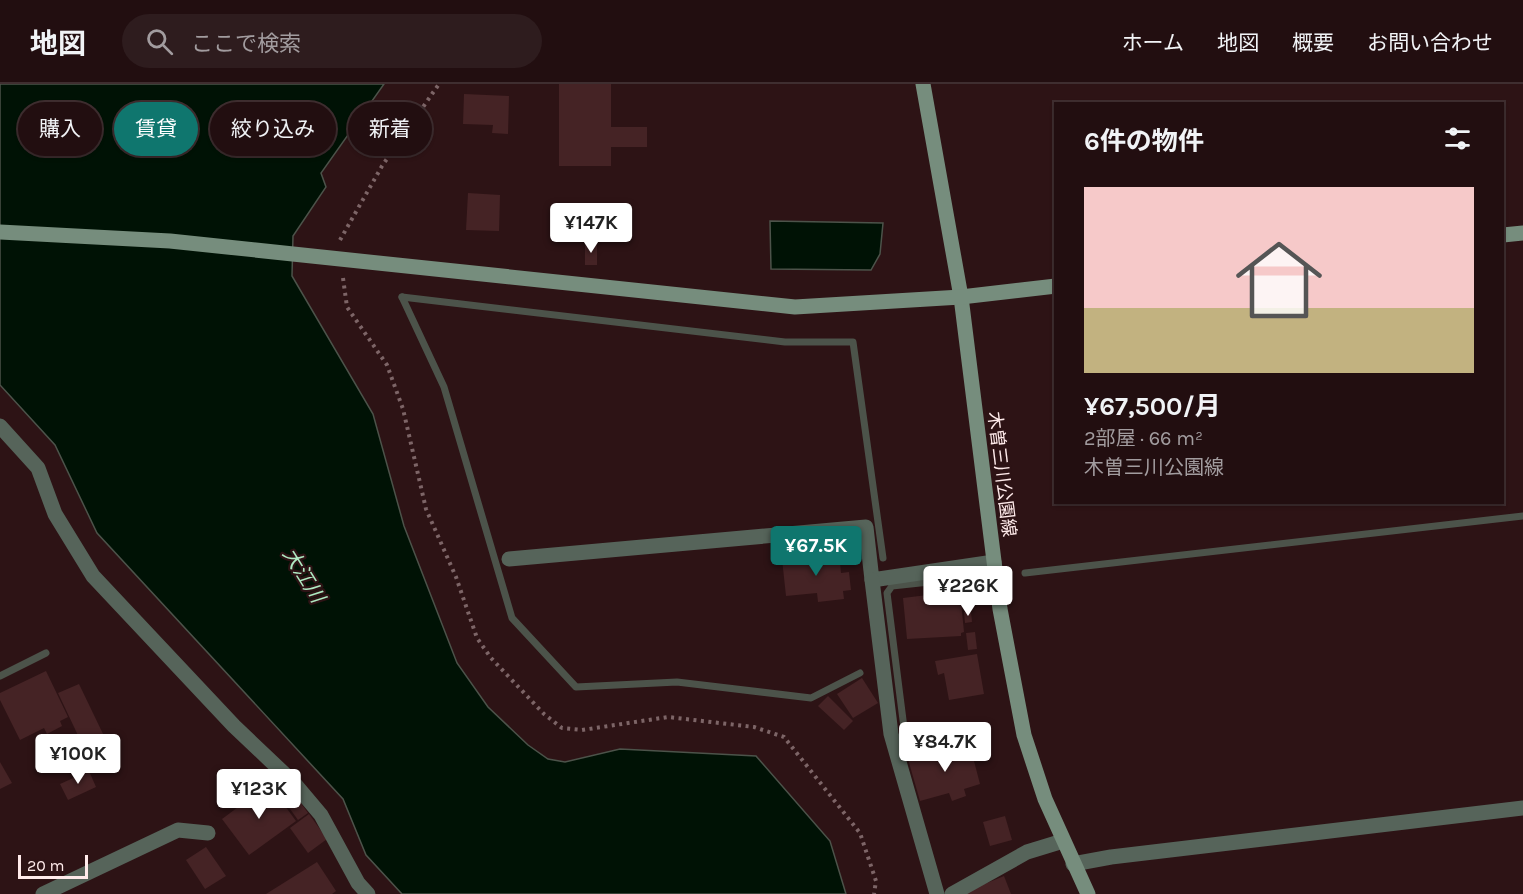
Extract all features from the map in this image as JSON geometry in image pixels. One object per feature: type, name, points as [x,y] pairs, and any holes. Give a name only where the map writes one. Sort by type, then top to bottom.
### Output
[{"type":"street","name":"木曽三川公園線","points":[[923,84],[961,297],[994,562],[1024,735],[1045,799],[1088,894]]},
{"type":"street","points":[[0,232],[170,241],[795,307],[961,297],[1054,286]]},
{"type":"street","points":[[1504,235],[1523,232]]},
{"type":"street","points":[[0,426],[38,468],[54,514],[93,576],[234,726],[294,783],[321,815],[357,884],[368,894]]},
{"type":"street","points":[[508,559],[866,527],[891,734],[937,894]]},
{"type":"street","points":[[872,580],[994,562]]},
{"type":"street","points":[[1073,864],[1111,857],[1523,808]]},
{"type":"street","points":[[43,894],[178,830],[208,833]]},
{"type":"street","points":[[952,894],[1027,852],[1063,841]]},
{"type":"water","name":"大江川","points":[[0,84],[384,84],[371,102],[348,102],[348,135],[336,152],[336,102],[210,102],[210,156],[333,156],[321,173],[326,187],[293,236],[292,276],[373,414],[404,526],[457,663],[488,707],[528,745],[548,759],[565,762],[620,749],[756,756],[830,841],[846,894],[402,894],[366,855],[343,799],[97,533],[55,445],[0,385]]},
{"type":"water","points":[[770,221],[883,223],[880,254],[871,270],[771,269]]},
{"type":"building","points":[[559,84],[611,84],[611,127],[647,127],[647,147],[611,147],[611,166],[559,166]]},
{"type":"building","points":[[464,94],[509,96],[508,134],[492,133],[493,125],[463,124]]},
{"type":"building","points":[[468,193],[500,195],[499,231],[466,230]]},
{"type":"building","points":[[585,243],[597,243],[597,265],[585,265]]},
{"type":"building","points":[[823,552],[823,555],[839,553],[841,573],[849,572],[851,590],[843,591],[844,599],[818,602],[817,593],[786,596],[782,559],[811,556],[811,553]]},
{"type":"building","points":[[960,591],[964,632],[961,636],[907,639],[903,598]]},
{"type":"building","points":[[964,612],[971,612],[972,622],[965,623]]},
{"type":"building","points":[[975,632],[977,649],[968,650],[966,633]]},
{"type":"building","points":[[977,654],[984,694],[949,700],[944,673],[938,675],[935,661]]},
{"type":"building","points":[[46,671],[68,717],[60,721],[62,726],[47,734],[44,728],[20,740],[0,700],[0,693]]},
{"type":"building","points":[[862,678],[878,703],[853,718],[837,694]]},
{"type":"building","points":[[79,684],[104,736],[83,746],[58,693]]},
{"type":"building","points":[[828,696],[853,721],[844,730],[818,706]]},
{"type":"building","points":[[969,742],[980,784],[964,789],[966,796],[952,801],[949,793],[920,801],[908,759]]},
{"type":"building","points":[[0,762],[12,783],[0,789]]},
{"type":"building","points":[[89,771],[96,787],[68,800],[60,784]]},
{"type":"building","points":[[269,784],[296,821],[249,855],[222,819]]},
{"type":"building","points":[[295,795],[308,813],[298,820],[285,802]]},
{"type":"building","points":[[309,814],[327,839],[308,853],[290,828]]},
{"type":"building","points":[[1005,816],[1012,840],[990,846],[983,822]]},
{"type":"building","points":[[206,847],[226,876],[205,889],[186,860]]},
{"type":"building","points":[[317,862],[336,891],[332,894],[266,894]]},
{"type":"building","points":[[1004,876],[1011,894],[966,894],[965,892]]},
{"type":"waterway","points":[[402,297],[444,387],[512,618],[576,687],[677,682],[811,698],[860,673]]},
{"type":"waterway","points":[[402,297],[785,342],[853,342],[883,558]]},
{"type":"waterway","points":[[1025,573],[1523,516]]},
{"type":"waterway","points":[[904,728],[887,593],[892,586],[967,578]]},
{"type":"waterway","points":[[0,676],[46,653]]}]
